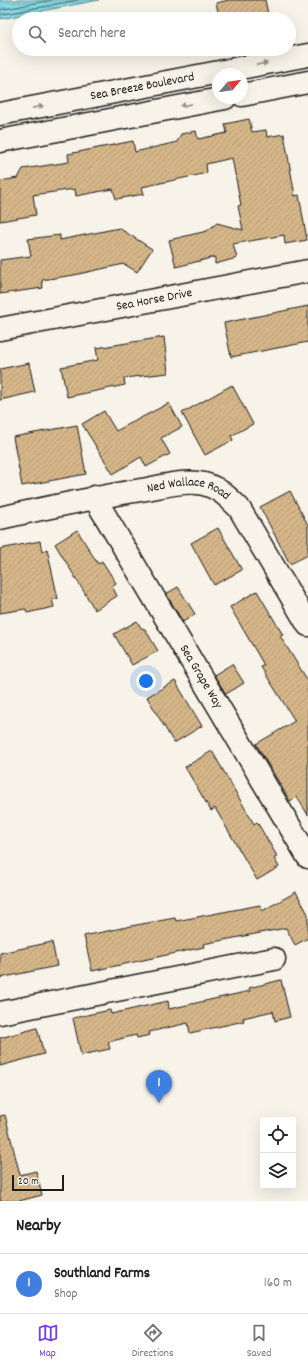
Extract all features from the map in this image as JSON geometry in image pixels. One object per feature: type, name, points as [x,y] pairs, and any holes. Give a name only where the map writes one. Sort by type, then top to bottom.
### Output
[{"type":"street","name":"Sea Breeze Boulevard","points":[[0,114],[308,55]]},
{"type":"street","points":[[248,94],[308,82]]},
{"type":"street","name":"Sea Breeze Boulevard","points":[[0,141],[212,100]]},
{"type":"street","name":"Sea Horse Drive","points":[[0,330],[308,271]]},
{"type":"street","name":"Ned Wallace Road","points":[[0,518],[94,497],[182,483],[198,483],[213,487],[227,495],[238,508],[308,625]]},
{"type":"street","name":"Sea Grape Way","points":[[94,497],[308,857]]},
{"type":"street","points":[[0,1013],[274,960]]},
{"type":"water","points":[[0,0],[99,0],[36,12],[12,12],[12,17],[0,19]]},
{"type":"building","points":[[229,0],[265,0],[268,12],[218,12],[216,3]]},
{"type":"building","points":[[249,119],[252,132],[266,130],[267,137],[284,134],[295,196],[299,195],[307,240],[285,244],[284,235],[233,244],[237,258],[215,264],[215,257],[176,267],[169,240],[207,231],[217,223],[243,230],[238,206],[241,205],[232,158],[206,164],[207,173],[142,187],[144,194],[116,199],[113,189],[76,196],[75,189],[33,195],[36,215],[0,221],[0,181],[18,178],[23,169],[69,162],[68,154],[133,141],[135,152],[177,142],[181,134],[196,131],[198,139],[227,133],[225,124]]},
{"type":"building","points":[[119,228],[152,249],[137,272],[124,264],[74,275],[42,280],[43,288],[0,294],[0,260],[31,256],[28,239],[60,235],[60,240]]},
{"type":"building","points":[[308,306],[308,342],[231,357],[224,323]]},
{"type":"building","points":[[164,337],[168,373],[124,378],[125,385],[67,397],[61,367],[98,360],[96,348]]},
{"type":"building","points":[[29,363],[35,392],[0,400],[0,369]]},
{"type":"building","points":[[232,385],[253,424],[231,436],[233,440],[205,455],[182,413]]},
{"type":"building","points":[[169,403],[182,427],[161,438],[170,454],[146,467],[141,457],[113,474],[82,424],[104,411],[116,431]]},
{"type":"building","points":[[77,425],[86,474],[22,486],[13,437]]},
{"type":"building","points":[[290,491],[308,525],[308,555],[290,564],[260,507]]},
{"type":"building","points":[[218,528],[242,570],[214,585],[191,543]]},
{"type":"building","points":[[77,530],[98,564],[102,561],[116,583],[112,586],[117,596],[95,610],[55,544]]},
{"type":"building","points":[[40,541],[42,552],[47,549],[58,599],[52,599],[54,607],[27,613],[26,609],[0,613],[0,549]]},
{"type":"building","points":[[178,587],[195,614],[183,622],[166,594]]},
{"type":"building","points":[[257,591],[283,635],[280,636],[308,681],[308,815],[297,797],[290,801],[256,744],[295,721],[261,667],[264,665],[230,607]]},
{"type":"building","points":[[137,621],[141,628],[145,629],[158,651],[132,665],[114,634]]},
{"type":"building","points":[[232,664],[244,683],[226,694],[214,675]]},
{"type":"building","points":[[175,681],[202,726],[174,743],[147,697]]},
{"type":"building","points":[[212,751],[254,824],[257,822],[277,856],[274,858],[279,867],[257,880],[215,808],[211,811],[185,767]]},
{"type":"building","points":[[296,892],[308,914],[308,938],[295,945],[286,928],[203,944],[204,947],[92,971],[84,936],[175,918],[176,921],[260,905],[262,911]]},
{"type":"building","points":[[52,942],[57,966],[0,978],[0,953]]},
{"type":"building","points":[[281,980],[290,1017],[275,1021],[273,1011],[243,1018],[244,1021],[190,1033],[188,1023],[149,1032],[150,1035],[137,1038],[136,1035],[108,1042],[110,1049],[81,1055],[73,1018],[110,1010],[111,1014],[168,1001],[169,1009],[250,991],[249,988]]},
{"type":"building","points":[[37,1028],[44,1054],[0,1066],[0,1038]]},
{"type":"building","points":[[5,1115],[20,1175],[36,1171],[42,1195],[19,1201],[0,1201],[0,1116]]},
{"type":"place","name":"Southland Farms","points":[[159,1103]]}]
